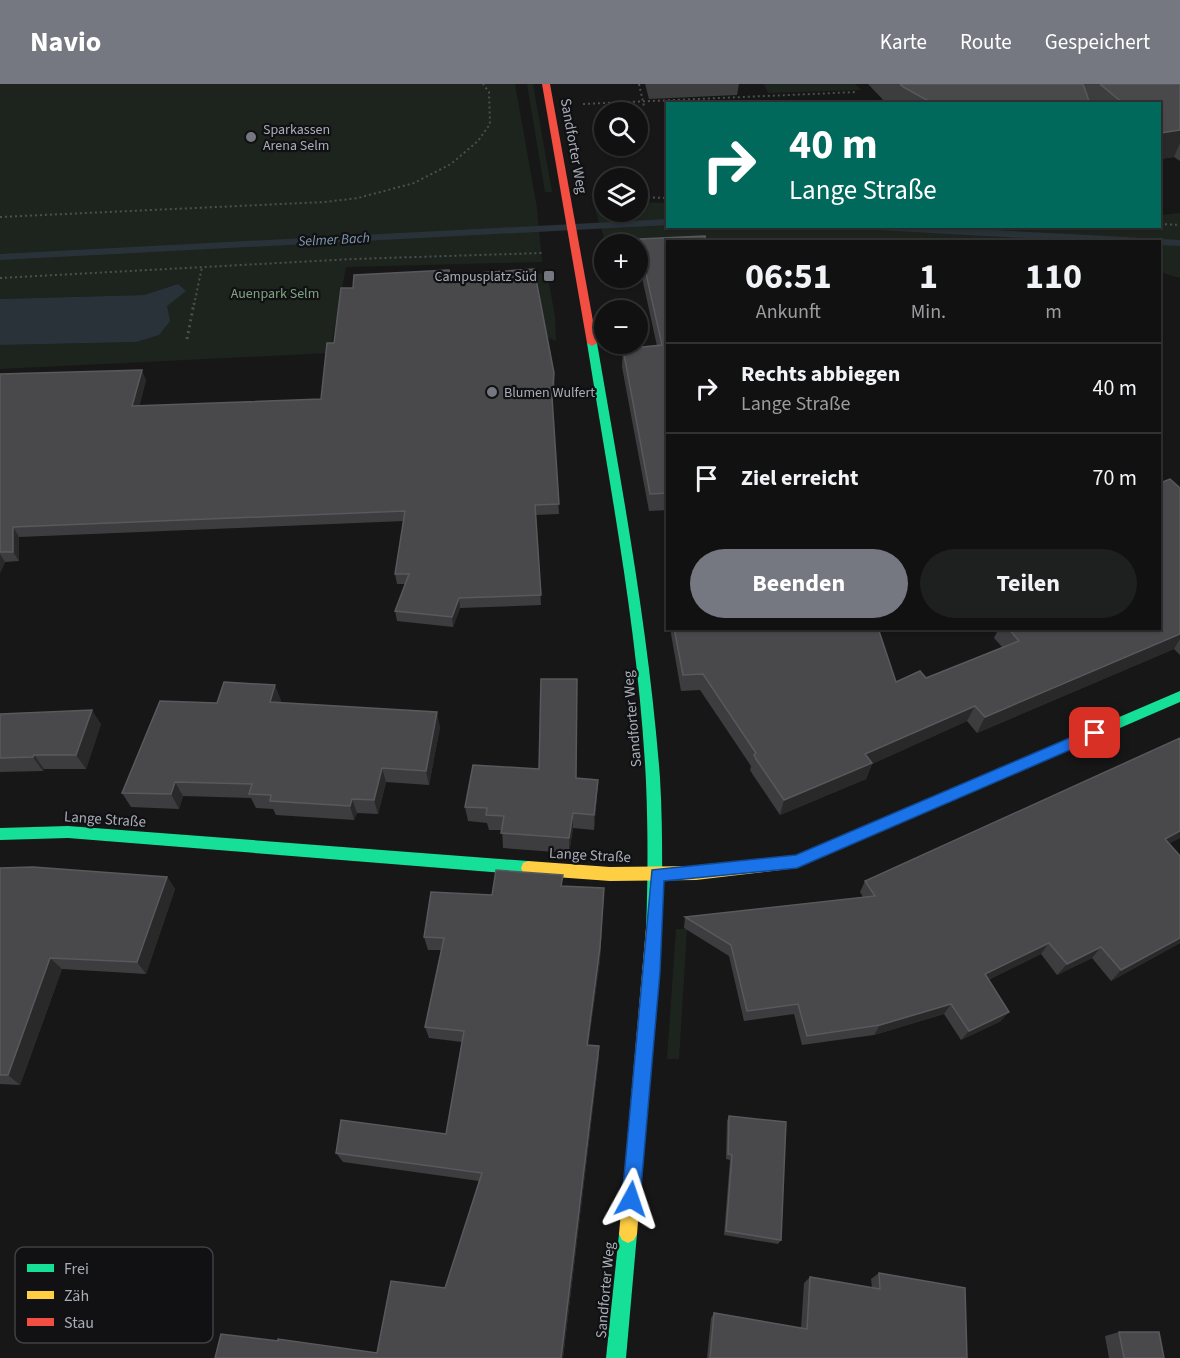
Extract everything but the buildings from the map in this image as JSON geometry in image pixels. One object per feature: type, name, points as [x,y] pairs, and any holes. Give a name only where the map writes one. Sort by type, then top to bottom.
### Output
[{"type":"street","name":"Sandforter Weg","points":[[546,84],[641,644],[653,755],[657,874],[652,972],[616,1358]]},
{"type":"street","name":"Lange Straße","points":[[0,834],[68,832],[609,874],[696,873],[797,861],[1180,696]]},
{"type":"path","points":[[0,217],[325,202],[358,198],[414,183],[451,164],[478,141],[490,124],[489,92],[483,84]]},
{"type":"path","points":[[639,84],[643,102],[857,92]]},
{"type":"path","points":[[755,95],[759,101]]},
{"type":"path","points":[[581,105],[594,104]]},
{"type":"path","points":[[648,197],[666,198]]},
{"type":"path","points":[[1161,224],[1180,225]]},
{"type":"path","points":[[0,278],[575,249]]},
{"type":"path","points":[[187,339],[202,267]]},
{"type":"green space","name":"Auenpark Selm","points":[[0,84],[515,84],[537,208],[542,262],[346,267],[330,353],[0,369],[0,345],[136,342],[167,306],[178,284],[144,295],[0,299]]},
{"type":"green space","points":[[527,84],[533,84],[552,192],[545,192]]},
{"type":"green space","points":[[764,84],[855,84],[861,90],[768,93]]},
{"type":"green space","points":[[648,202],[666,203],[666,228],[1161,228],[1161,215],[1180,213],[1180,278],[1161,272],[1161,240],[666,240],[666,245],[648,245],[648,234],[603,234],[599,222],[648,222]]},
{"type":"green space","points":[[547,273],[555,316],[556,341],[542,335],[535,274]]},
{"type":"green space","points":[[676,929],[687,929],[679,1059],[667,1059]]},
{"type":"shaded area","points":[[178,284],[186,291],[167,306],[170,321],[159,335],[136,342],[0,345],[0,299],[144,295]]},
{"type":"waterway","name":"Selmer Bach","points":[[0,257],[666,222]]},
{"type":"waterway","name":"Selmer Bach","points":[[897,228],[1119,240]]},
{"type":"waterway","name":"Selmer Bach","points":[[1161,242],[1180,243]]},
{"type":"traffic: fast","points":[[592,343],[628,561],[647,707],[653,781],[654,928]]},
{"type":"traffic: fast","points":[[872,829],[1180,696]]},
{"type":"traffic: fast","points":[[0,834],[68,832],[528,868]]},
{"type":"traffic: fast","points":[[616,1358],[628,1234]]},
{"type":"traffic: slow","points":[[528,868],[610,874],[696,873],[797,861],[872,829]]},
{"type":"traffic: slow","points":[[628,1234],[654,928]]},
{"type":"traffic: jam","points":[[546,84],[592,343]]},
{"type":"place","name":"Sparkassen Arena Selm","points":[[251,137]]},
{"type":"place","name":"Campusplatz Süd","points":[[549,276]]},
{"type":"place","name":"Blumen Wulfert","points":[[492,392]]},
{"type":"route","points":[[631,1199],[652,972],[657,874],[696,873],[797,861],[1095,733]]}]
